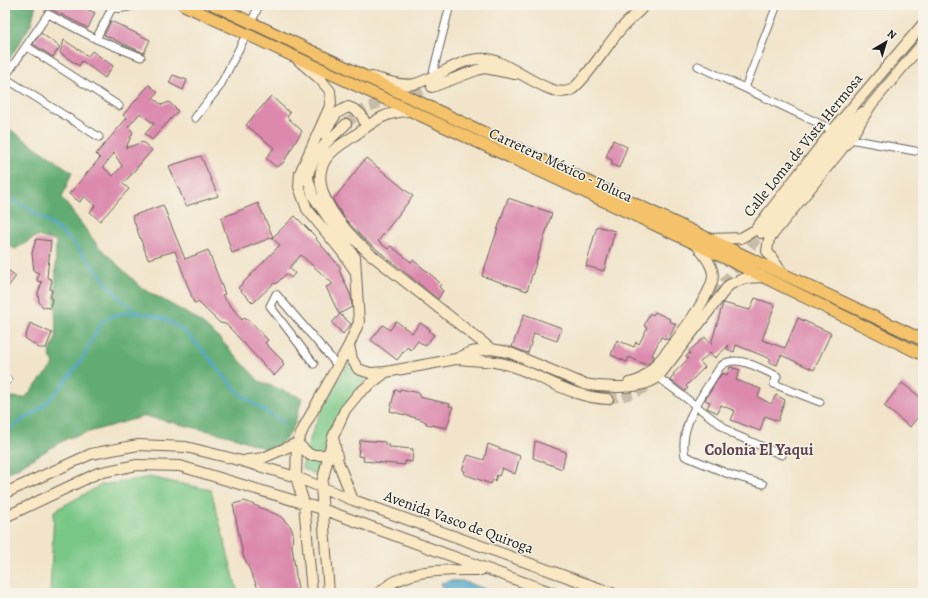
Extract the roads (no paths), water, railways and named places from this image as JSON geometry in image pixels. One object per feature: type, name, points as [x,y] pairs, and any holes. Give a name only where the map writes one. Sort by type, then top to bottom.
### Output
[{"type":"main road","name":"Carretera México - Toluca","points":[[184,5],[408,111],[696,244],[923,355]]},
{"type":"main road","name":"Carretera México - Toluca","points":[[214,5],[923,340]]},
{"type":"street","points":[[96,39],[110,7],[126,8],[135,5]]},
{"type":"street","points":[[252,23],[259,5]]},
{"type":"street","points":[[432,76],[450,5]]},
{"type":"street","points":[[432,87],[485,68],[498,70],[528,79],[555,90],[571,90],[580,82],[620,30],[642,8],[650,5]]},
{"type":"street","points":[[745,88],[777,5]]},
{"type":"street","points":[[99,136],[5,78],[48,14],[96,39],[141,57]]},
{"type":"street","name":"Calle Loma de Vista Hermosa","points":[[761,234],[833,130],[923,24]]},
{"type":"street","points":[[195,118],[220,86],[246,35]]},
{"type":"street","name":"Calle Loma de Vista Hermosa","points":[[707,239],[741,238],[761,234],[850,139],[871,105],[923,44]]},
{"type":"street","points":[[26,46],[119,106]]},
{"type":"street","points":[[295,58],[321,80],[330,91],[331,104],[308,151],[300,172],[299,187],[303,202],[343,253],[357,274]]},
{"type":"street","points":[[353,72],[399,84],[412,84],[476,58],[508,65],[528,79]]},
{"type":"street","points":[[698,66],[833,130]]},
{"type":"street","points":[[785,276],[767,251],[761,234],[852,121],[871,105]]},
{"type":"street","points":[[308,151],[338,114],[348,108],[358,111],[364,118],[366,127]]},
{"type":"street","points":[[408,111],[390,112],[332,151],[326,158],[320,177],[322,193],[328,205],[356,242],[491,349]]},
{"type":"street","points":[[312,593],[304,503],[296,477],[297,443],[305,425],[338,366],[359,322],[355,257],[313,196],[308,178],[309,170],[315,158],[325,144],[346,124]]},
{"type":"street","points":[[850,139],[916,151]]},
{"type":"street","points":[[654,374],[712,285],[712,270],[696,244]]},
{"type":"street","points":[[456,359],[471,352],[491,349],[508,352],[584,384],[596,386],[621,385],[654,374],[729,285],[745,278],[764,277]]},
{"type":"street","points":[[712,285],[718,284],[723,292]]},
{"type":"street","points":[[314,364],[270,306],[276,294],[338,366]]},
{"type":"street","points":[[349,344],[352,359],[358,369],[370,373],[386,372],[456,359],[493,361],[514,367],[579,394],[596,399],[608,399]]},
{"type":"street","points":[[763,484],[731,475],[685,456],[684,440],[689,421],[720,367],[725,362],[734,360],[743,362],[777,376],[774,384],[820,402]]},
{"type":"street","points":[[330,593],[322,509],[322,487],[333,437],[345,410],[359,393],[386,372]]},
{"type":"street","points":[[654,374],[733,434],[782,455]]},
{"type":"street","points":[[333,437],[338,462],[353,500]]},
{"type":"street","points":[[297,443],[310,455],[324,455],[330,453]]},
{"type":"street","points":[[242,461],[263,458],[297,443]]},
{"type":"street","name":"Avenida Vasco de Quiroga","points":[[5,493],[91,454],[138,446],[186,447],[242,461],[296,477],[353,500],[612,593]]},
{"type":"street","points":[[5,517],[98,473],[137,465],[180,466],[322,509],[553,593]]},
{"type":"street","points":[[307,544],[326,542]]},
{"type":"street","points":[[379,593],[398,580],[433,570],[489,570]]},
{"type":"water","points":[[449,581],[462,581],[498,593],[456,593],[443,588],[441,583]]},
{"type":"waterway","points":[[5,196],[41,217],[66,236],[111,289],[138,313]]},
{"type":"waterway","points":[[5,431],[43,406],[69,377],[82,359],[101,324],[107,318],[123,313],[151,315],[168,321],[182,330],[194,341],[241,394],[269,414],[287,424]]},
{"type":"tunnel","points":[[346,124],[367,107],[432,87]]},
{"type":"tunnel","points":[[715,295],[761,233]]},
{"type":"tunnel","points":[[608,399],[637,392],[642,390],[651,382]]},
{"type":"district","name":"Colonia El Yaqui","points":[[759,449]]}]
